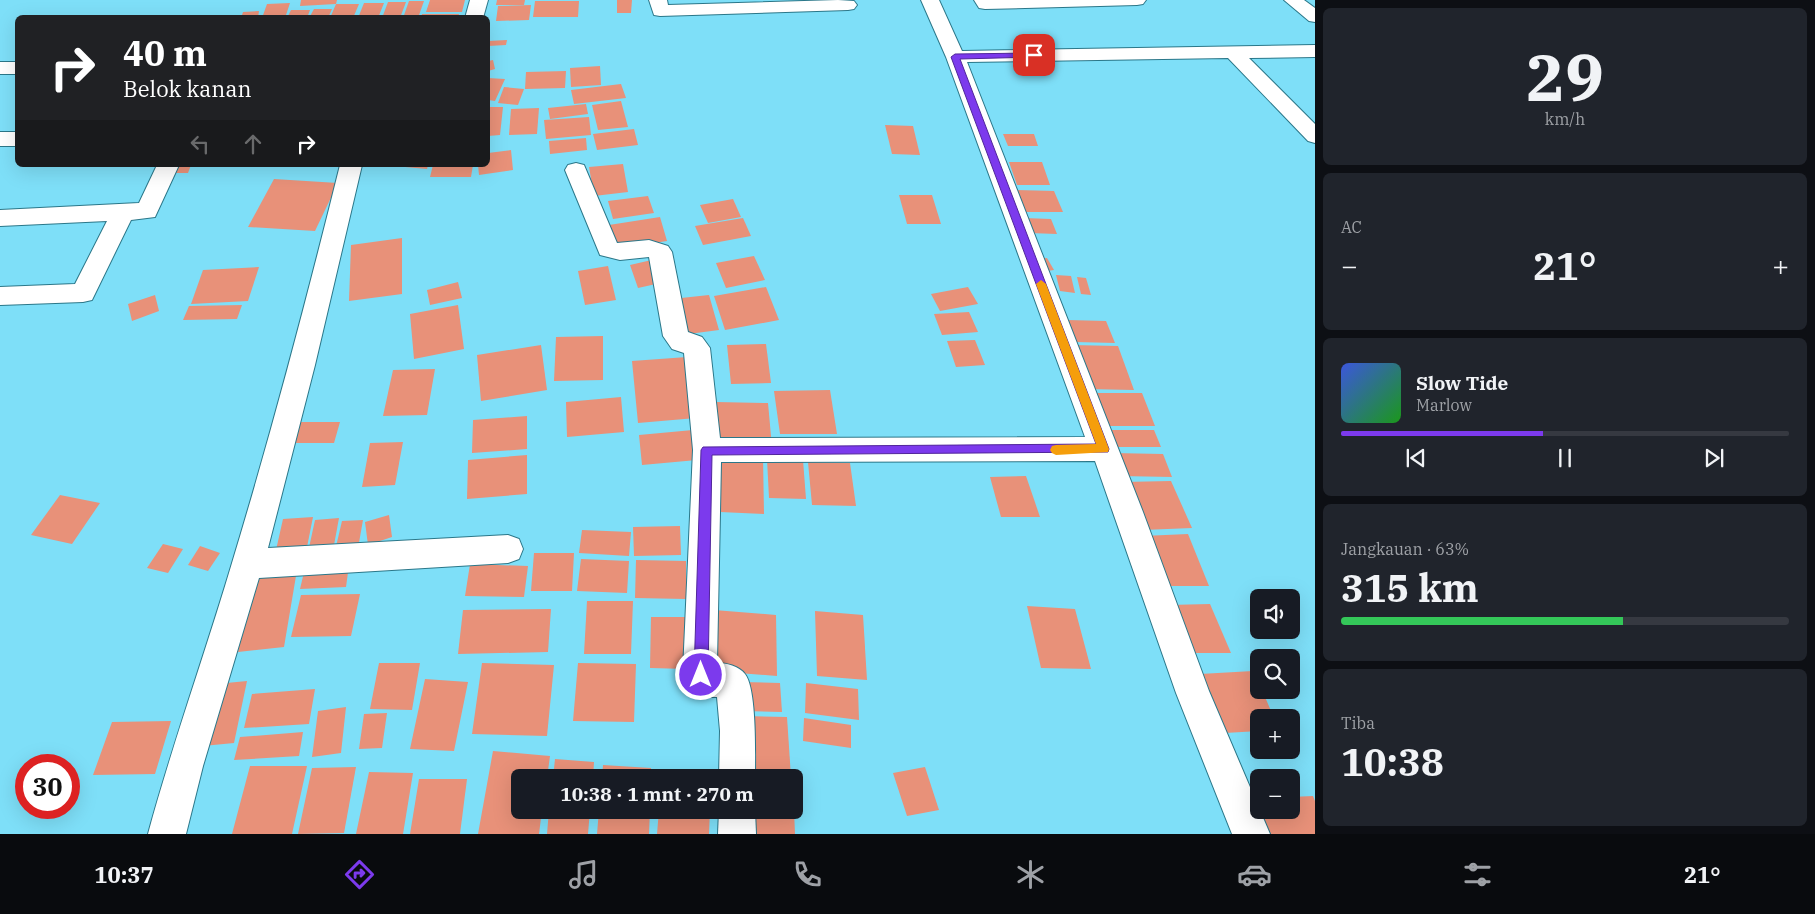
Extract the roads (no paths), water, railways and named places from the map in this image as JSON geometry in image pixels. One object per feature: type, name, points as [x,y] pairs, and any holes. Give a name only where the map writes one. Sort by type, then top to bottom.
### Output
[{"type":"street","points":[[475,15],[479,0]]},
{"type":"street","points":[[658,0],[660,11],[848,5]]},
{"type":"street","points":[[930,0],[955,57],[1097,449],[1193,693],[1252,834]]},
{"type":"street","points":[[983,0],[985,4],[1137,0]]},
{"type":"street","points":[[1293,0],[1315,17]]},
{"type":"street","points":[[955,57],[1315,51]]},
{"type":"street","points":[[1233,52],[1315,136]]},
{"type":"street","points":[[0,68],[15,68]]},
{"type":"street","points":[[0,140],[15,139]]},
{"type":"street","points":[[0,218],[147,211],[167,167]]},
{"type":"street","points":[[167,834],[180,780],[248,564],[324,283],[351,167]]},
{"type":"street","points":[[576,170],[608,250],[621,252],[656,250],[661,254],[676,336],[681,342],[693,344],[697,348],[707,450],[700,671],[705,680],[725,680],[733,686],[738,731],[737,769]]},
{"type":"street","points":[[0,296],[83,293],[123,212]]},
{"type":"street","points":[[707,450],[1097,449]]},
{"type":"street","points":[[248,564],[508,549]]},
{"type":"street","points":[[737,819],[737,834]]}]
